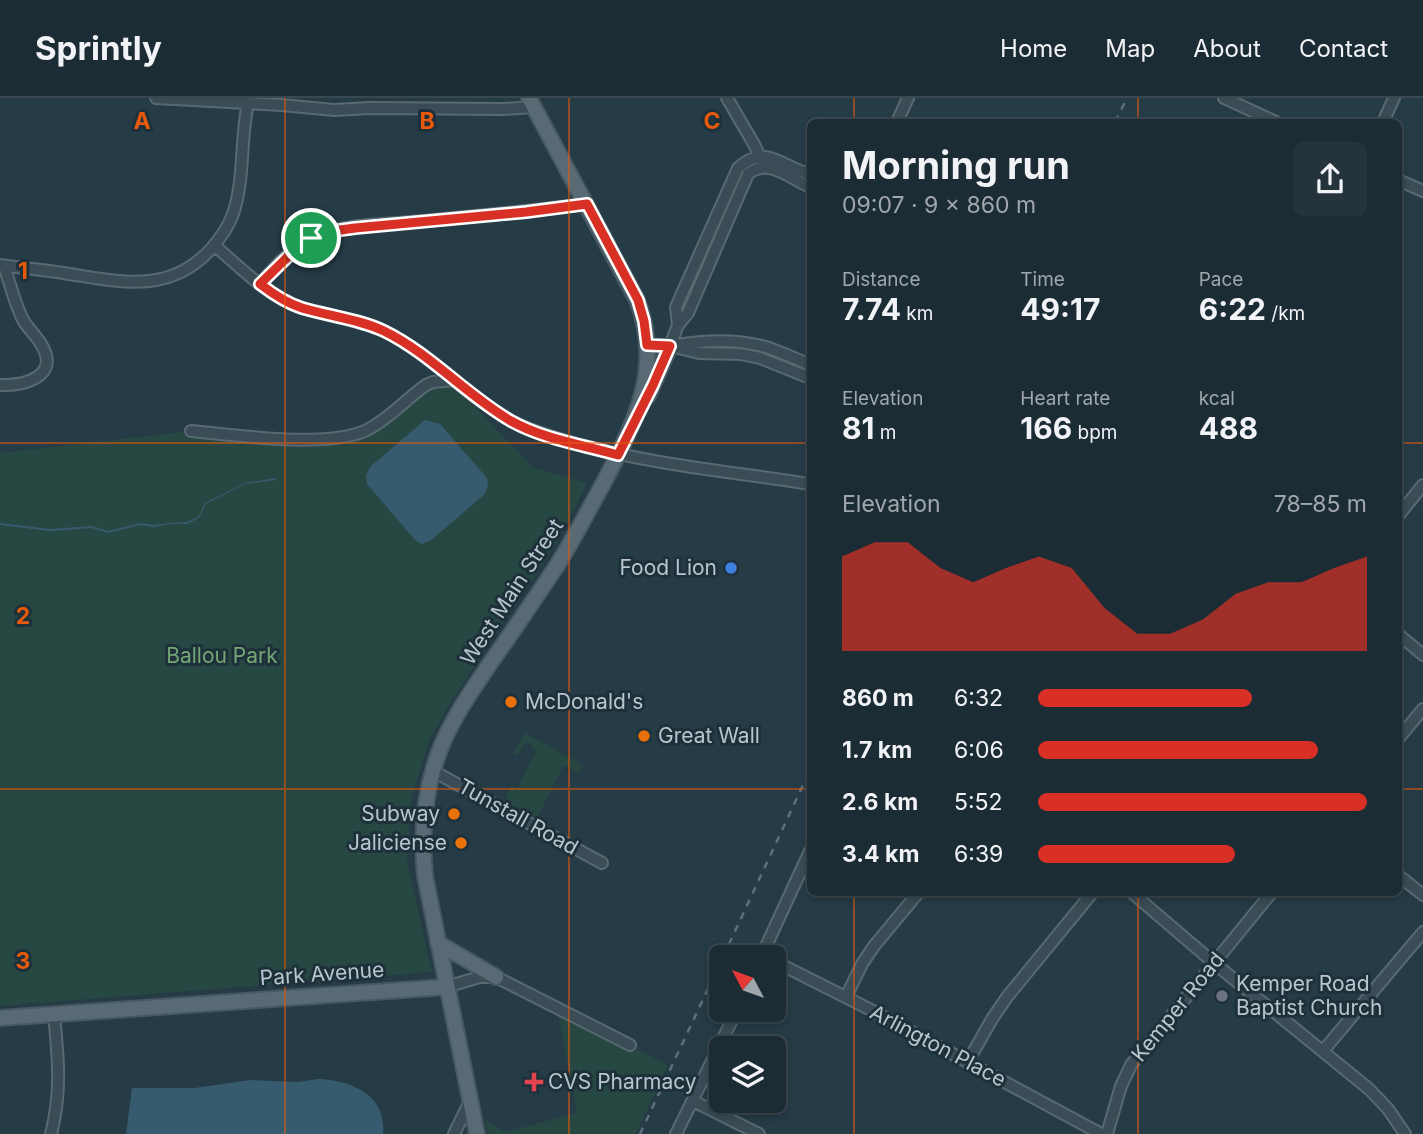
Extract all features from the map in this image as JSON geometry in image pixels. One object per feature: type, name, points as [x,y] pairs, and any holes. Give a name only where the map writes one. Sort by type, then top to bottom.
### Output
[{"type":"main road","name":"West Main Street","points":[[478,1134],[425,876],[423,852],[426,803],[433,771],[446,734],[457,714],[573,540],[634,422],[646,382],[647,345],[638,300],[531,103]]},
{"type":"main road","points":[[634,422],[670,346]]},
{"type":"main road","points":[[438,943],[496,977]]},
{"type":"main road","name":"Park Avenue","points":[[0,1018],[446,987]]},
{"type":"street","points":[[156,98],[248,103],[283,102],[334,110],[503,109],[531,103]]},
{"type":"street","points":[[727,98],[761,162]]},
{"type":"street","points":[[898,119],[908,98]]},
{"type":"street","points":[[1224,98],[1270,119]]},
{"type":"street","points":[[1384,119],[1394,98]]},
{"type":"street","points":[[0,385],[22,384],[37,378],[43,372],[47,359],[42,345],[29,330],[17,308],[2,266],[117,281],[155,281],[170,278],[193,266],[223,234],[233,213],[241,173],[248,103]]},
{"type":"street","points":[[670,346],[678,325],[688,313],[748,174],[769,157],[807,173]]},
{"type":"street","points":[[678,325],[676,307],[738,168],[744,163],[761,162],[807,185]]},
{"type":"street","points":[[1402,182],[1423,191]]},
{"type":"street","points":[[260,284],[300,245],[326,232],[587,204]]},
{"type":"street","points":[[705,242],[716,247]]},
{"type":"street","points":[[214,245],[260,284],[286,301],[301,308],[381,330],[417,351],[486,405],[527,429],[618,455],[807,484]]},
{"type":"street","points":[[670,346],[703,341],[752,344],[768,348],[802,366]]},
{"type":"street","points":[[749,356],[752,344]]},
{"type":"street","points":[[647,345],[670,346],[699,353],[749,356],[802,366]]},
{"type":"street","points":[[191,431],[284,439],[348,436],[380,423],[426,385],[455,380]]},
{"type":"street","points":[[1402,511],[1423,485]]},
{"type":"street","points":[[1402,637],[1423,655]]},
{"type":"street","points":[[1402,734],[1423,709]]},
{"type":"street","name":"Tunstall Road","points":[[433,771],[602,863]]},
{"type":"street","points":[[769,945],[807,858]]},
{"type":"street","points":[[1402,878],[1423,895]]},
{"type":"street","points":[[846,997],[874,946],[916,896]]},
{"type":"street","points":[[967,1063],[1007,997],[1090,896]]},
{"type":"street","points":[[1137,896],[1214,963],[1369,1089],[1388,1109],[1405,1134]]},
{"type":"street","name":"Kemper Road","points":[[1107,1134],[1121,1086],[1131,1065],[1269,896]]},
{"type":"street","points":[[1323,1051],[1423,932]]},
{"type":"street","name":"Arlington Place","points":[[786,967],[1101,1134]]},
{"type":"street","name":"Park Avenue","points":[[446,987],[480,977],[496,977]]},
{"type":"street","points":[[496,977],[630,1045]]},
{"type":"street","points":[[51,1134],[59,1077],[54,1014]]},
{"type":"street","points":[[676,1134],[731,1022]]},
{"type":"street","points":[[454,1134],[470,1101]]},
{"type":"street","points":[[693,1101],[759,1134]]},
{"type":"green space","name":"Ballou Park","points":[[455,380],[543,434],[476,407],[532,467],[587,483],[557,543],[452,700],[429,740],[411,801],[407,861],[432,972],[0,1006],[0,453],[191,431],[284,439],[369,429],[418,392]]},
{"type":"green space","points":[[525,733],[583,765],[579,773],[564,765],[537,818],[504,801],[511,786],[517,788],[537,751],[525,742],[518,755],[513,753]]},
{"type":"green space","points":[[557,1008],[668,1065],[636,1134],[488,1134],[485,1119],[505,1132],[577,1113]]},
{"type":"water","points":[[425,420],[440,424],[487,478],[488,486],[485,494],[430,541],[422,544],[415,540],[367,484],[366,475],[371,466]]},
{"type":"water","points":[[276,478],[245,484],[206,504],[199,518],[187,524],[154,527],[140,525],[108,533],[92,528],[50,531],[0,525],[50,529],[92,526],[108,531],[141,523],[154,525],[187,522],[198,517],[205,503],[245,483]]},
{"type":"water","points":[[318,1079],[343,1083],[364,1092],[379,1109],[383,1120],[383,1134],[126,1134],[132,1088],[195,1088],[251,1080],[298,1082]]},
{"type":"railway","points":[[1116,119],[1127,98]]},
{"type":"railway","points":[[729,945],[807,776]]},
{"type":"railway","points":[[640,1134],[709,987]]},
{"type":"place","name":"Food Lion","points":[[731,568]]},
{"type":"place","name":"McDonald's","points":[[511,702]]},
{"type":"place","name":"Great Wall","points":[[644,736]]},
{"type":"place","name":"Subway","points":[[454,814]]},
{"type":"place","name":"Jaliciense","points":[[461,843]]},
{"type":"place","name":"Kemper Road Baptist Church","points":[[1222,996]]},
{"type":"place","name":"CVS Pharmacy","points":[[534,1082]]},
{"type":"route","points":[[587,204],[638,300],[647,345],[670,346],[618,455],[527,429],[486,405],[400,339],[381,330],[301,308],[260,284],[290,253],[311,238],[326,232],[355,228],[587,204]]}]
